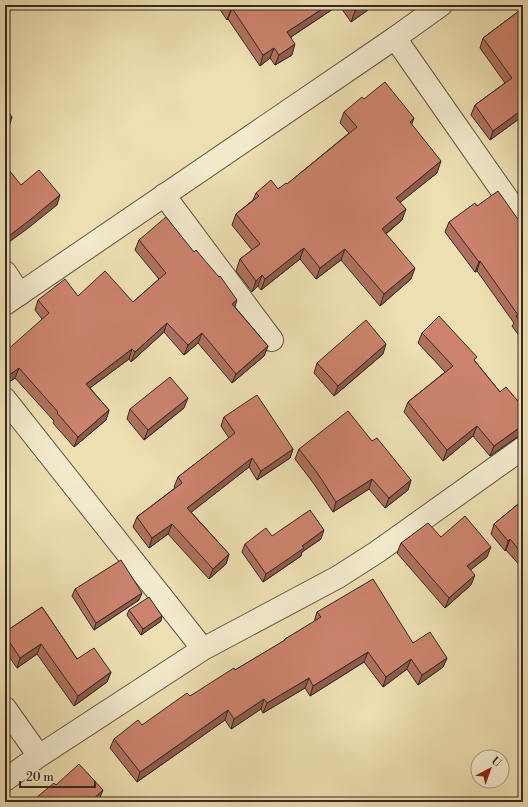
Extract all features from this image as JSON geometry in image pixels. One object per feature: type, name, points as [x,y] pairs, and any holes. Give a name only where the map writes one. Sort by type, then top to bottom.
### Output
[{"type":"street","points":[[5,272],[12,299],[396,38],[441,5]]},
{"type":"street","points":[[396,38],[523,221]]},
{"type":"street","points":[[164,196],[272,340]]},
{"type":"street","points":[[5,399],[203,649]]},
{"type":"street","points":[[5,780],[39,756],[203,649],[338,577],[377,552],[523,448]]},
{"type":"street","points":[[5,708],[39,756]]},
{"type":"building","points":[[228,5],[328,5],[287,32],[295,44],[279,55],[274,48],[263,55],[232,8],[231,9]]},
{"type":"building","points":[[350,5],[364,5],[355,11]]},
{"type":"building","points":[[523,8],[523,109],[493,131],[475,105],[512,78],[483,38]]},
{"type":"building","points":[[5,71],[8,75],[5,78]]},
{"type":"building","points":[[385,82],[414,118],[410,122],[441,161],[396,198],[406,209],[382,229],[415,268],[384,294],[345,249],[320,268],[304,248],[265,279],[262,275],[256,281],[240,259],[260,244],[236,214],[259,196],[256,193],[271,180],[278,189],[286,183],[287,184],[357,127],[344,112],[362,97],[364,99]]},
{"type":"building","points":[[5,107],[12,117],[5,122]]},
{"type":"building","points":[[5,165],[21,185],[39,170],[60,195],[5,239]]},
{"type":"building","points":[[498,191],[517,218],[523,222],[523,228],[519,231],[523,238],[523,326],[516,316],[518,315],[480,261],[479,262],[449,222],[475,203],[477,206]]},
{"type":"building","points":[[166,217],[194,252],[196,250],[219,277],[220,276],[237,300],[232,304],[268,346],[236,374],[202,333],[188,345],[167,323],[135,352],[132,349],[86,384],[109,410],[78,437],[19,368],[5,378],[5,352],[49,313],[38,300],[65,279],[78,296],[105,271],[133,302],[166,273],[139,240]]},
{"type":"building","points":[[439,316],[477,357],[474,360],[500,392],[506,387],[523,407],[523,427],[519,428],[494,446],[477,426],[447,450],[408,402],[453,366],[422,333]]},
{"type":"building","points":[[366,320],[386,344],[338,386],[317,363]]},
{"type":"building","points":[[170,377],[188,398],[148,430],[130,409]]},
{"type":"building","points":[[257,395],[293,449],[261,471],[252,458],[187,508],[229,554],[213,569],[172,524],[152,538],[137,517],[182,483],[178,477],[235,433],[224,417]]},
{"type":"building","points":[[348,411],[372,441],[377,438],[411,480],[389,498],[372,479],[336,502],[318,474],[299,449]]},
{"type":"building","points":[[523,500],[523,555],[510,539],[508,541],[494,524]]},
{"type":"building","points":[[310,510],[324,530],[302,546],[304,548],[266,574],[245,544],[266,528],[272,536]]},
{"type":"building","points":[[465,516],[491,547],[467,566],[475,575],[449,598],[401,543],[428,523],[441,537]]},
{"type":"building","points":[[121,560],[142,593],[96,623],[75,589]]},
{"type":"building","points":[[373,579],[413,643],[430,632],[447,658],[422,675],[411,659],[386,677],[368,652],[313,686],[309,678],[267,703],[264,699],[234,719],[228,710],[140,772],[114,739],[138,720],[142,725],[187,693],[190,696],[234,668],[235,670],[285,640],[321,617],[317,612]]},
{"type":"building","points":[[149,597],[162,616],[143,629],[129,610]]},
{"type":"building","points":[[42,607],[77,659],[94,648],[111,672],[78,696],[41,644],[20,658],[5,635],[5,632]]},
{"type":"building","points":[[79,764],[103,790],[90,802],[31,802],[54,783],[56,785]]}]
